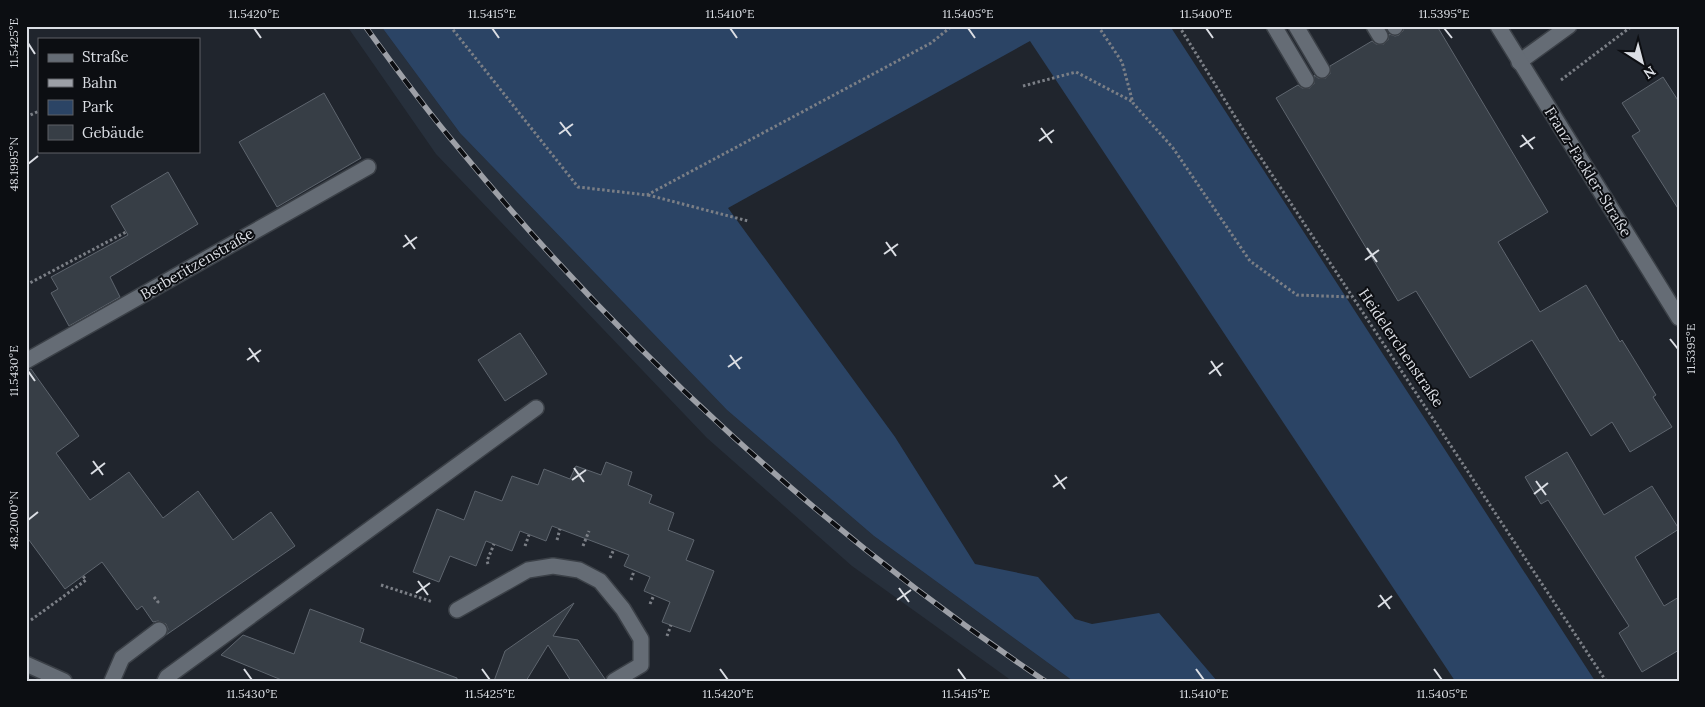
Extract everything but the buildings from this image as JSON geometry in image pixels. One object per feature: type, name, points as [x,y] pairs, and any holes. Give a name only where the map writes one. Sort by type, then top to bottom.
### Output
[{"type":"street","points":[[1274,26],[1306,80]]},
{"type":"street","points":[[1296,26],[1322,70]]},
{"type":"street","name":"Franz-Fackler-Straße","points":[[1498,26],[1679,318]]},
{"type":"street","points":[[1519,62],[1569,26]]},
{"type":"street","name":"Berberitzenstraße","points":[[26,361],[368,167]]},
{"type":"street","points":[[165,681],[166,676],[536,408]]},
{"type":"street","points":[[458,610],[528,570],[553,566],[579,570],[600,581],[623,609],[641,640],[641,665],[614,681]]},
{"type":"street","points":[[112,681],[122,658],[159,630]]},
{"type":"street","points":[[26,664],[64,681]]},
{"type":"path","points":[[450,26],[578,187],[647,195],[748,221]]},
{"type":"path","points":[[647,195],[931,43],[952,26]]},
{"type":"path","points":[[1098,26],[1122,62],[1133,102]]},
{"type":"path","name":"Heidelerchenstraße","points":[[1179,26],[1255,149],[1606,681]]},
{"type":"path","points":[[1540,96],[1632,26]]},
{"type":"path","points":[[1023,86],[1076,72],[1133,102],[1173,148],[1250,262],[1297,295],[1353,297]]},
{"type":"path","points":[[26,118],[38,112]]},
{"type":"path","points":[[26,286],[126,232]]},
{"type":"path","points":[[28,619],[86,580],[83,576]]},
{"type":"path","points":[[381,585],[458,610]]},
{"type":"shaded area","points":[[347,26],[381,26],[460,133],[727,410],[874,536],[1073,681],[1012,681],[852,566],[707,438],[436,154]]},
{"type":"green space","points":[[381,26],[1170,26],[1595,681],[1455,681],[1030,41],[728,208],[895,437],[975,564],[1038,577],[1075,619],[1092,624],[1159,613],[1217,681],[1073,681],[874,536],[727,410],[460,133]]},
{"type":"railway","points":[[365,26],[436,121],[525,226],[592,299],[661,369],[808,502],[885,565],[1045,681]]}]
